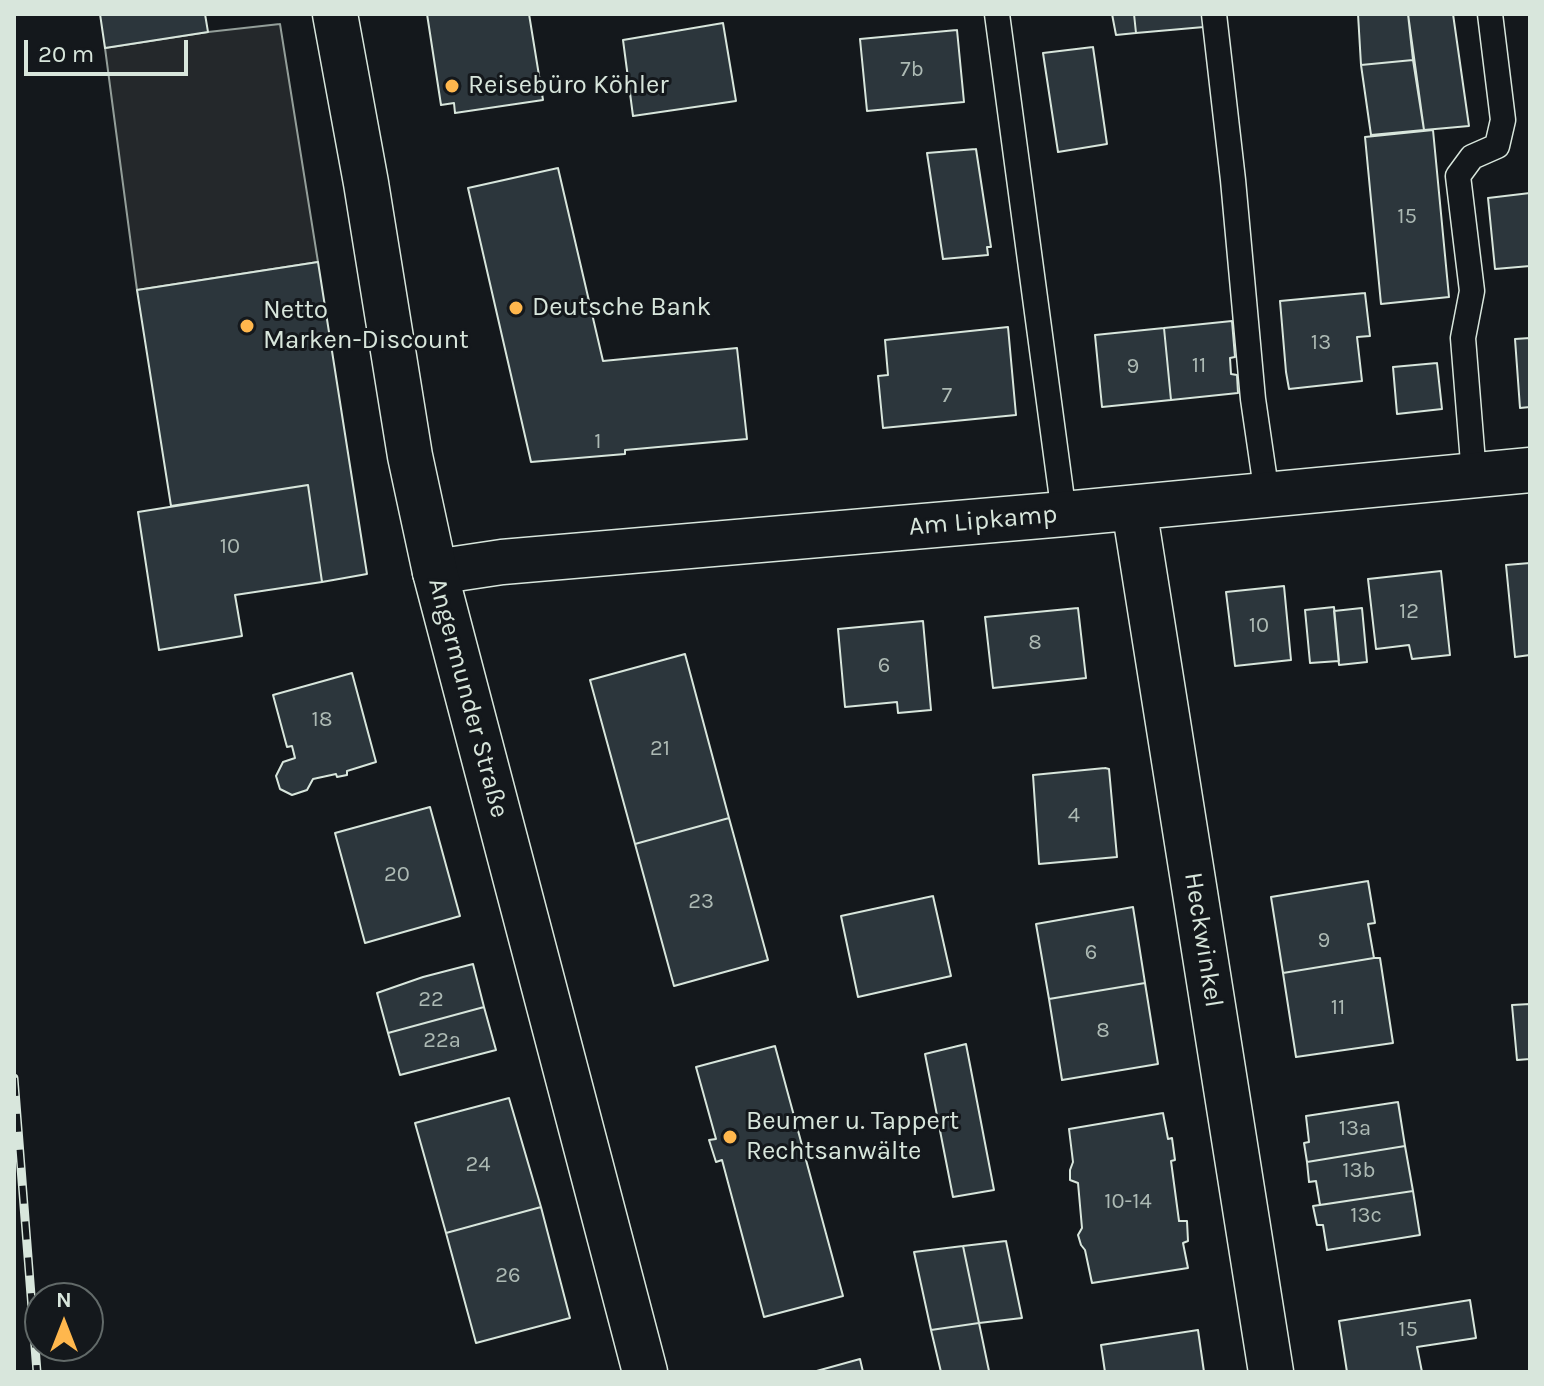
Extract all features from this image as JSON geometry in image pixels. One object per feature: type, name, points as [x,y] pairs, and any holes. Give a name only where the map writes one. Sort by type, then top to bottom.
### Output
[{"type":"street","name":"Angermunder Straße","points":[[335,14],[369,198],[410,456],[435,572],[645,1372]]},
{"type":"street","name":"Am Lipkamp","points":[[435,572],[502,562],[1134,508],[1530,470]]},
{"type":"street","name":"Heckwinkel","points":[[1134,508],[1271,1372]]},
{"type":"lane","points":[[997,14],[1064,514]]},
{"type":"lane","points":[[1214,14],[1253,399],[1267,495]]},
{"type":"lane","points":[[1474,475],[1463,338],[1472,291],[1458,176],[1472,157],[1497,146],[1503,120],[1490,14]]},
{"type":"shaded area","points":[[280,24],[318,262],[137,290],[105,48]]},
{"type":"building","points":[[100,14],[205,14],[208,32],[105,48]]},
{"type":"building","points":[[427,14],[529,14],[543,100],[455,113],[454,103],[441,105]]},
{"type":"building","points":[[1112,14],[1134,14],[1136,33],[1116,35]]},
{"type":"building","points":[[1134,14],[1202,14],[1204,27],[1136,33]]},
{"type":"building","points":[[1358,14],[1408,14],[1413,60],[1361,65]]},
{"type":"building","points":[[1408,14],[1453,14],[1469,126],[1424,130]]},
{"type":"building","points":[[723,23],[736,101],[633,116],[623,40]]},
{"type":"building","points":[[957,30],[964,102],[867,111],[860,39]]},
{"type":"building","points":[[1093,47],[1107,144],[1058,152],[1043,53]]},
{"type":"building","points":[[1413,60],[1424,130],[1371,135],[1361,65]]},
{"type":"building","points":[[1433,130],[1449,297],[1381,304],[1365,137]]},
{"type":"building","points":[[976,149],[991,247],[987,247],[988,255],[943,259],[927,153]]},
{"type":"building","points":[[558,168],[603,361],[737,348],[747,439],[531,462],[468,188]]},
{"type":"building","points":[[1530,193],[1530,266],[1495,269],[1488,198]]},
{"type":"building","points":[[318,262],[367,574],[322,582],[308,485],[171,506],[137,290]]},
{"type":"building","points":[[1365,293],[1370,336],[1357,337],[1362,381],[1289,389],[1280,301]]},
{"type":"building","points":[[1232,321],[1235,357],[1230,358],[1231,374],[1237,375],[1238,393],[1171,400],[1164,328]]},
{"type":"building","points":[[1008,327],[1016,415],[883,428],[878,376],[888,375],[885,340]]},
{"type":"building","points":[[1164,328],[1171,400],[1102,407],[1095,335]]},
{"type":"building","points":[[1530,338],[1530,407],[1520,408],[1515,339]]},
{"type":"building","points":[[1437,363],[1442,409],[1397,414],[1393,367]]},
{"type":"building","points":[[308,485],[322,582],[235,595],[242,636],[159,650],[138,512]]},
{"type":"building","points":[[1530,563],[1530,655],[1515,657],[1506,565]]},
{"type":"building","points":[[1441,571],[1450,655],[1412,659],[1409,645],[1376,649],[1368,579]]},
{"type":"building","points":[[1284,586],[1291,660],[1235,666],[1226,592]]},
{"type":"building","points":[[1334,607],[1339,661],[1310,663],[1305,610]]},
{"type":"building","points":[[1078,608],[1086,678],[993,688],[985,617]]},
{"type":"building","points":[[1362,608],[1367,662],[1339,665],[1334,611]]},
{"type":"building","points":[[923,621],[931,710],[898,713],[897,702],[845,707],[838,629]]},
{"type":"building","points":[[685,654],[729,818],[635,844],[590,680]]},
{"type":"building","points":[[352,673],[376,762],[347,771],[347,775],[313,779],[307,790],[292,795],[280,789],[276,776],[283,762],[295,758],[292,746],[287,747],[273,695]]},
{"type":"building","points":[[1109,769],[1117,857],[1039,864],[1033,775]]},
{"type":"building","points":[[430,807],[460,916],[365,943],[335,833]]},
{"type":"building","points":[[729,818],[768,960],[674,986],[635,844]]},
{"type":"building","points":[[1368,881],[1375,923],[1368,924],[1374,958],[1283,973],[1271,897]]},
{"type":"building","points":[[933,896],[951,976],[858,997],[841,916]]},
{"type":"building","points":[[1133,907],[1145,983],[1049,999],[1036,924]]},
{"type":"building","points":[[1380,958],[1393,1043],[1296,1057],[1283,973]]},
{"type":"building","points":[[473,964],[484,1007],[388,1033],[377,993]]},
{"type":"building","points":[[1145,983],[1158,1064],[1062,1080],[1049,999]]},
{"type":"building","points":[[1530,1004],[1530,1059],[1517,1060],[1512,1005]]},
{"type":"building","points":[[484,1007],[496,1050],[400,1075],[388,1033]]},
{"type":"building","points":[[966,1044],[994,1190],[953,1197],[925,1054]]},
{"type":"building","points":[[775,1046],[843,1296],[764,1317],[722,1160],[716,1162],[709,1140],[716,1139],[696,1067]]},
{"type":"building","points":[[509,1098],[541,1207],[446,1233],[415,1123]]},
{"type":"building","points":[[1398,1102],[1405,1146],[1307,1162],[1304,1143],[1309,1142],[1306,1116]]},
{"type":"building","points":[[1163,1113],[1168,1139],[1172,1138],[1175,1160],[1171,1161],[1179,1221],[1187,1221],[1188,1241],[1183,1243],[1188,1268],[1092,1283],[1085,1250],[1078,1235],[1082,1228],[1078,1183],[1070,1180],[1073,1162],[1069,1129]]},
{"type":"building","points":[[1405,1146],[1413,1191],[1320,1205],[1316,1181],[1309,1182],[1307,1162]]},
{"type":"building","points":[[1413,1191],[1420,1235],[1327,1250],[1323,1225],[1317,1225],[1313,1206]]},
{"type":"building","points":[[541,1207],[570,1318],[476,1343],[446,1233]]},
{"type":"building","points":[[1006,1241],[1022,1318],[979,1323],[963,1246]]},
{"type":"building","points":[[963,1246],[979,1323],[931,1330],[914,1252]]},
{"type":"building","points":[[1470,1300],[1476,1338],[1417,1347],[1422,1372],[1347,1372],[1339,1321]]},
{"type":"building","points":[[979,1323],[989,1371],[941,1372],[931,1330]]},
{"type":"building","points":[[1198,1330],[1204,1372],[1105,1372],[1101,1345]]},
{"type":"building","points":[[860,1359],[863,1372],[813,1372]]},
{"type":"railway","points":[[14,1078],[37,1372]]},
{"type":"place","name":"Reisebüro Köhler","points":[[452,86]]},
{"type":"place","name":"Deutsche Bank","points":[[516,308]]},
{"type":"place","name":"Netto Marken-Discount","points":[[247,326]]},
{"type":"place","name":"Beumer u. Tappert Rechtsanwälte","points":[[730,1137]]}]
